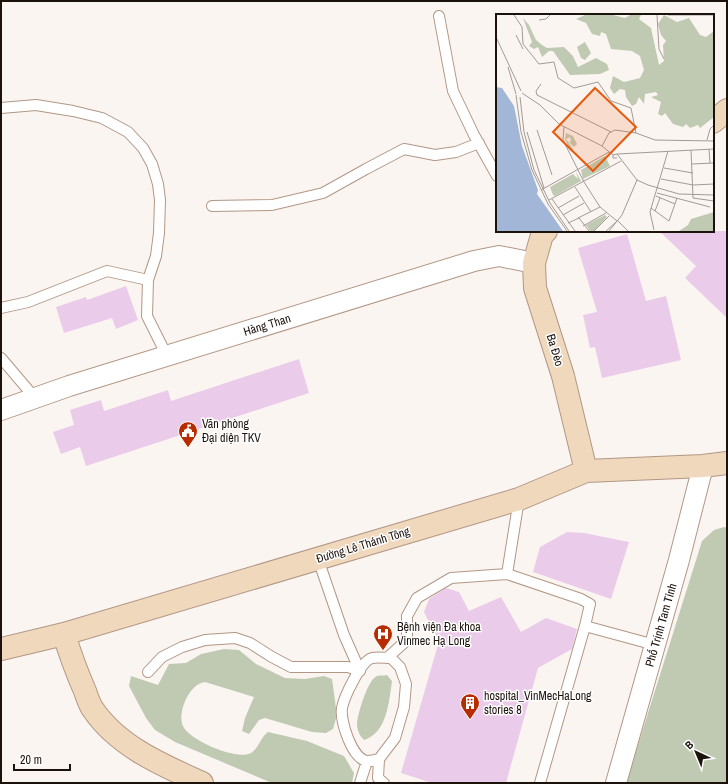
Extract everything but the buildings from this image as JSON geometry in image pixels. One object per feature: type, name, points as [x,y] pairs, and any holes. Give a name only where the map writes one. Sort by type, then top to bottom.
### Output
[{"type":"street","points":[[714,121],[727,110]]},
{"type":"street","name":"Ba Đèo","points":[[542,232],[534,263],[535,288],[563,376],[586,471]]},
{"type":"street","name":"Hàng Than","points":[[1,410],[167,356],[474,261],[499,256],[534,263]]},
{"type":"street","name":"Đường Lê Thánh Tông","points":[[1,649],[64,634],[519,499],[586,471],[703,466],[727,463]]},
{"type":"street","name":"Phố Trịnh Tam Tỉnh","points":[[616,783],[703,466]]},
{"type":"street","points":[[64,634],[77,672],[92,708],[103,721],[120,739],[137,751],[202,783]]},
{"type":"lane","points":[[439,16],[453,91],[479,144],[496,174]]},
{"type":"lane","points":[[1,108],[36,106],[73,111],[102,118],[128,132],[143,148],[152,164],[158,184],[160,200],[159,233],[156,256],[148,280],[147,316],[167,356]]},
{"type":"lane","points":[[212,206],[272,205],[323,193],[404,149],[435,155],[456,152],[479,144]]},
{"type":"lane","points":[[1,308],[28,302],[107,271],[148,280]]},
{"type":"lane","points":[[1,358],[35,398]]},
{"type":"lane","points":[[507,574],[519,499]]},
{"type":"lane","points":[[318,559],[344,635],[360,671]]},
{"type":"lane","points":[[387,658],[407,640],[407,616],[417,598],[451,578],[507,574],[581,599],[590,604],[540,783]]},
{"type":"lane","points":[[585,626],[655,645]]},
{"type":"lane","points":[[148,672],[162,657],[182,647],[205,640],[235,638],[250,643],[272,658],[290,667],[348,667],[360,671]]},
{"type":"lane","points":[[379,759],[367,761],[356,754],[344,725],[342,709],[347,696],[364,664],[371,658],[391,658],[400,667],[406,684],[404,707],[395,738],[379,759],[378,778],[384,783]]},
{"type":"lane","points":[[360,783],[367,761]]},
{"type":"green space","points":[[724,527],[727,528],[727,783],[626,783],[702,541],[714,530]]},
{"type":"green space","points":[[224,649],[239,650],[256,664],[285,678],[305,679],[324,676],[332,679],[337,715],[333,729],[326,733],[312,732],[265,718],[259,720],[249,734],[242,731],[245,718],[254,697],[205,682],[192,689],[184,704],[181,719],[187,732],[203,743],[214,748],[225,752],[244,755],[254,751],[268,732],[307,741],[344,756],[354,773],[352,783],[272,783],[175,742],[155,730],[146,718],[129,686],[131,676],[158,685],[169,664],[186,663],[201,654]]},
{"type":"green space","points":[[387,675],[392,681],[386,716],[378,731],[364,740],[357,728],[357,723],[364,697],[370,683],[374,678],[377,676]]},
{"type":"place","name":"Văn phòng Đại diện TKV","points":[[188,448]]},
{"type":"place","name":"Bệnh viện Đa khoa Vinmec Hạ Long","points":[[383,651]]},
{"type":"place","name":"hospital_VinMecHaLong stories 8","points":[[470,720]]}]
